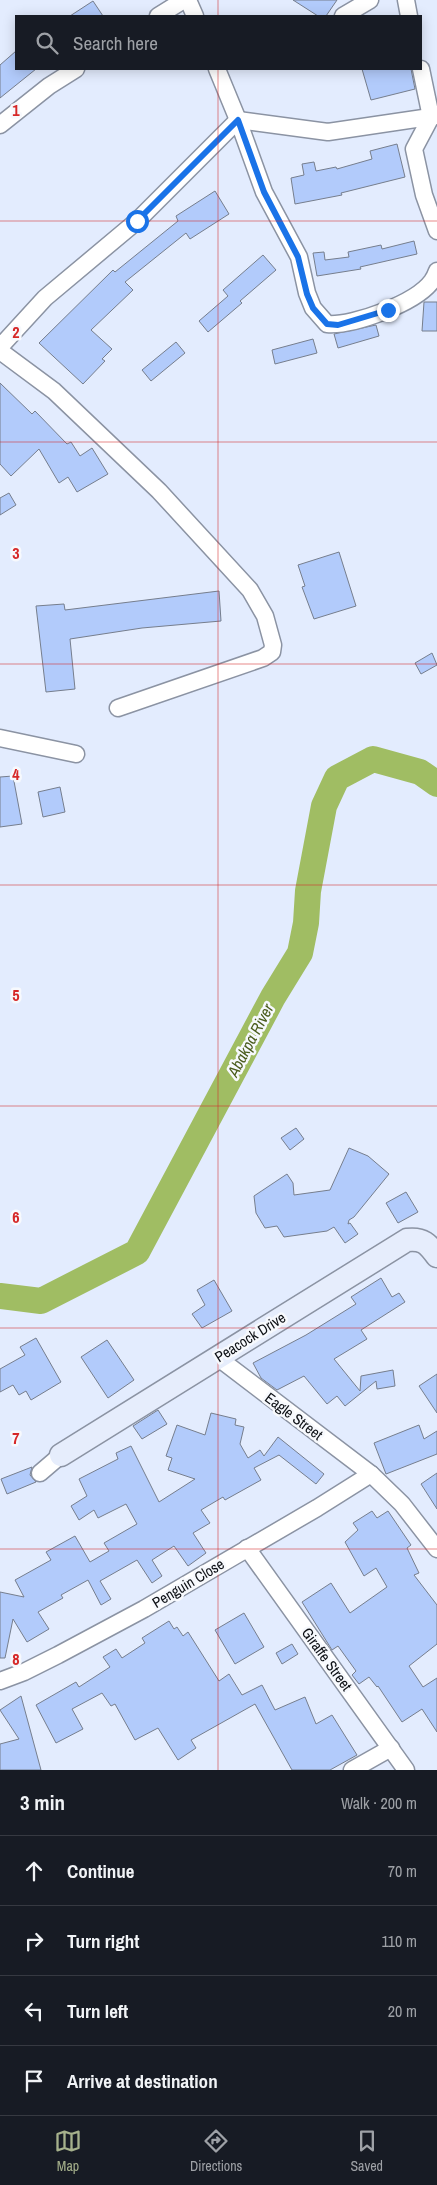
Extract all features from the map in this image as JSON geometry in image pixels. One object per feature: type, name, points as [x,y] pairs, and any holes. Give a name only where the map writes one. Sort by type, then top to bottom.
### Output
[{"type":"street","points":[[160,15],[184,0]]},
{"type":"street","points":[[188,0],[195,15]]},
{"type":"street","points":[[345,15],[370,0]]},
{"type":"street","points":[[406,0],[409,15]]},
{"type":"street","points":[[0,125],[49,86],[74,70]]},
{"type":"street","points":[[217,70],[264,192],[298,257],[307,294],[313,308],[327,324],[338,325],[388,310],[411,299],[432,281],[437,270]]},
{"type":"street","points":[[421,70],[434,117],[414,149],[424,195],[437,231]]},
{"type":"street","points":[[238,120],[328,132],[434,117]]},
{"type":"street","points":[[118,708],[263,658],[272,652],[273,645],[265,616],[250,590],[159,491],[54,391],[0,349],[45,298],[137,221],[238,120]]},
{"type":"street","points":[[0,738],[76,754]]},
{"type":"street","name":"Peacock Drive","points":[[61,1455],[408,1240],[419,1239],[429,1245],[437,1256]]},
{"type":"street","name":"Eagle Street","points":[[218,1357],[371,1474],[402,1504],[437,1549]]},
{"type":"street","points":[[40,1473],[61,1455]]},
{"type":"street","name":"Penguin Close","points":[[0,1680],[24,1672],[144,1609],[318,1508],[371,1474]]},
{"type":"street","name":"Giraffe Street","points":[[247,1548],[406,1770]]},
{"type":"street","points":[[352,1770],[391,1748]]},
{"type":"building","points":[[293,0],[337,0],[327,15],[316,15]]},
{"type":"building","points":[[93,1],[102,15],[72,15]]},
{"type":"building","points":[[15,52],[15,70],[35,70],[0,98],[0,65]]},
{"type":"building","points":[[362,70],[411,70],[415,89],[371,100]]},
{"type":"building","points":[[397,144],[405,177],[341,193],[342,195],[295,204],[291,178],[304,175],[302,164],[314,162],[316,171],[336,167],[337,169],[372,159],[370,151]]},
{"type":"building","points":[[215,191],[229,214],[190,239],[186,233],[125,282],[133,290],[91,330],[112,349],[102,359],[105,361],[83,384],[39,343],[113,270],[115,272],[178,221],[176,216]]},
{"type":"building","points":[[414,241],[417,254],[360,267],[361,269],[317,276],[313,253],[324,252],[325,260],[349,257],[348,252],[381,245],[382,249]]},
{"type":"building","points":[[263,255],[276,270],[208,332],[199,321],[228,296],[223,290]]},
{"type":"building","points":[[424,302],[437,302],[437,331],[422,331]]},
{"type":"building","points":[[376,325],[379,336],[338,348],[334,334]]},
{"type":"building","points":[[313,339],[317,353],[275,364],[272,350]]},
{"type":"building","points":[[176,342],[185,353],[151,381],[142,370]]},
{"type":"building","points":[[0,383],[32,414],[35,411],[67,444],[71,442],[80,456],[92,448],[108,474],[77,492],[68,477],[59,483],[39,449],[11,476],[0,464]]},
{"type":"building","points":[[9,493],[16,505],[0,515],[0,498]]},
{"type":"building","points":[[339,552],[356,606],[314,619],[302,587],[305,586],[298,565]]},
{"type":"building","points":[[219,591],[221,621],[142,628],[70,639],[75,689],[46,692],[36,606],[64,604],[65,610]]},
{"type":"building","points":[[432,653],[437,665],[421,674],[415,663]]},
{"type":"building","points":[[13,776],[22,824],[0,827],[0,777]]},
{"type":"building","points":[[60,787],[65,812],[43,817],[38,792]]},
{"type":"building","points":[[296,1128],[304,1139],[290,1150],[281,1138]]},
{"type":"building","points":[[349,1148],[368,1156],[389,1174],[354,1217],[349,1220],[348,1224],[350,1223],[358,1234],[345,1243],[334,1227],[327,1231],[284,1237],[277,1226],[265,1228],[256,1213],[254,1196],[287,1174],[293,1183],[294,1195],[330,1190]]},
{"type":"building","points":[[406,1192],[418,1212],[398,1223],[386,1203]]},
{"type":"building","points":[[381,1278],[392,1297],[399,1293],[405,1302],[361,1330],[367,1339],[334,1359],[360,1391],[361,1376],[393,1370],[395,1386],[377,1389],[376,1381],[345,1406],[337,1396],[327,1404],[304,1376],[277,1390],[261,1378],[253,1363],[306,1335],[356,1304],[351,1297]]},
{"type":"building","points":[[214,1280],[232,1311],[202,1328],[192,1314],[205,1305],[197,1290]]},
{"type":"building","points":[[36,1338],[61,1382],[31,1400],[26,1391],[19,1395],[13,1385],[0,1392],[0,1369],[25,1355],[20,1347]]},
{"type":"building","points":[[107,1340],[134,1380],[108,1398],[81,1357]]},
{"type":"building","points":[[437,1374],[437,1413],[419,1386]]},
{"type":"building","points":[[158,1410],[167,1424],[142,1439],[133,1426]]},
{"type":"building","points":[[211,1413],[236,1419],[235,1425],[244,1427],[240,1444],[248,1458],[260,1450],[264,1456],[278,1437],[324,1474],[316,1484],[279,1455],[254,1468],[261,1480],[225,1500],[223,1497],[201,1510],[210,1523],[193,1533],[206,1553],[188,1566],[174,1546],[152,1560],[162,1576],[152,1583],[137,1560],[100,1581],[111,1599],[101,1605],[88,1580],[61,1595],[63,1598],[38,1612],[49,1629],[27,1642],[13,1619],[5,1658],[0,1658],[0,1592],[24,1597],[15,1580],[51,1560],[46,1552],[75,1536],[90,1562],[109,1551],[104,1543],[137,1524],[126,1504],[98,1518],[94,1510],[79,1520],[71,1506],[87,1496],[79,1479],[118,1459],[116,1453],[131,1446],[159,1502],[195,1479],[168,1470],[172,1458],[166,1456],[177,1425],[205,1435]]},
{"type":"building","points":[[419,1425],[424,1439],[437,1431],[437,1454],[386,1474],[374,1443]]},
{"type":"building","points":[[32,1467],[30,1475],[36,1482],[7,1494],[1,1479]]},
{"type":"building","points":[[437,1473],[437,1509],[421,1484]]},
{"type":"building","points":[[372,1511],[377,1518],[388,1511],[411,1545],[407,1548],[419,1573],[414,1575],[437,1605],[437,1644],[409,1666],[423,1687],[437,1678],[437,1732],[422,1709],[402,1722],[378,1686],[369,1677],[359,1684],[352,1675],[356,1671],[338,1646],[332,1650],[302,1602],[331,1583],[350,1613],[387,1587],[376,1568],[364,1576],[345,1542],[358,1530],[353,1523]]},
{"type":"building","points":[[244,1613],[264,1647],[235,1664],[215,1630]]},
{"type":"building","points":[[169,1621],[174,1629],[177,1627],[183,1636],[188,1632],[219,1681],[229,1674],[242,1695],[262,1685],[275,1710],[305,1697],[316,1724],[332,1715],[357,1755],[330,1770],[292,1770],[255,1704],[191,1740],[196,1748],[178,1760],[158,1728],[135,1740],[115,1704],[111,1706],[102,1693],[72,1709],[83,1729],[56,1743],[36,1705],[76,1682],[79,1687],[110,1667],[103,1657],[116,1649],[122,1658],[145,1643],[142,1638]]},
{"type":"building","points":[[292,1644],[298,1654],[282,1664],[276,1653]]},
{"type":"building","points":[[21,1696],[41,1770],[0,1770],[0,1744],[19,1739],[0,1710]]},
{"type":"waterway","name":"Abakpa River","points":[[0,1296],[41,1301],[137,1252],[273,997],[300,953],[306,923],[308,891],[324,806],[337,778],[373,759],[420,772],[437,784]]},
{"type":"route","points":[[137,221],[238,120],[264,192],[298,257],[307,294],[313,308],[327,324],[338,325],[388,310]]}]
